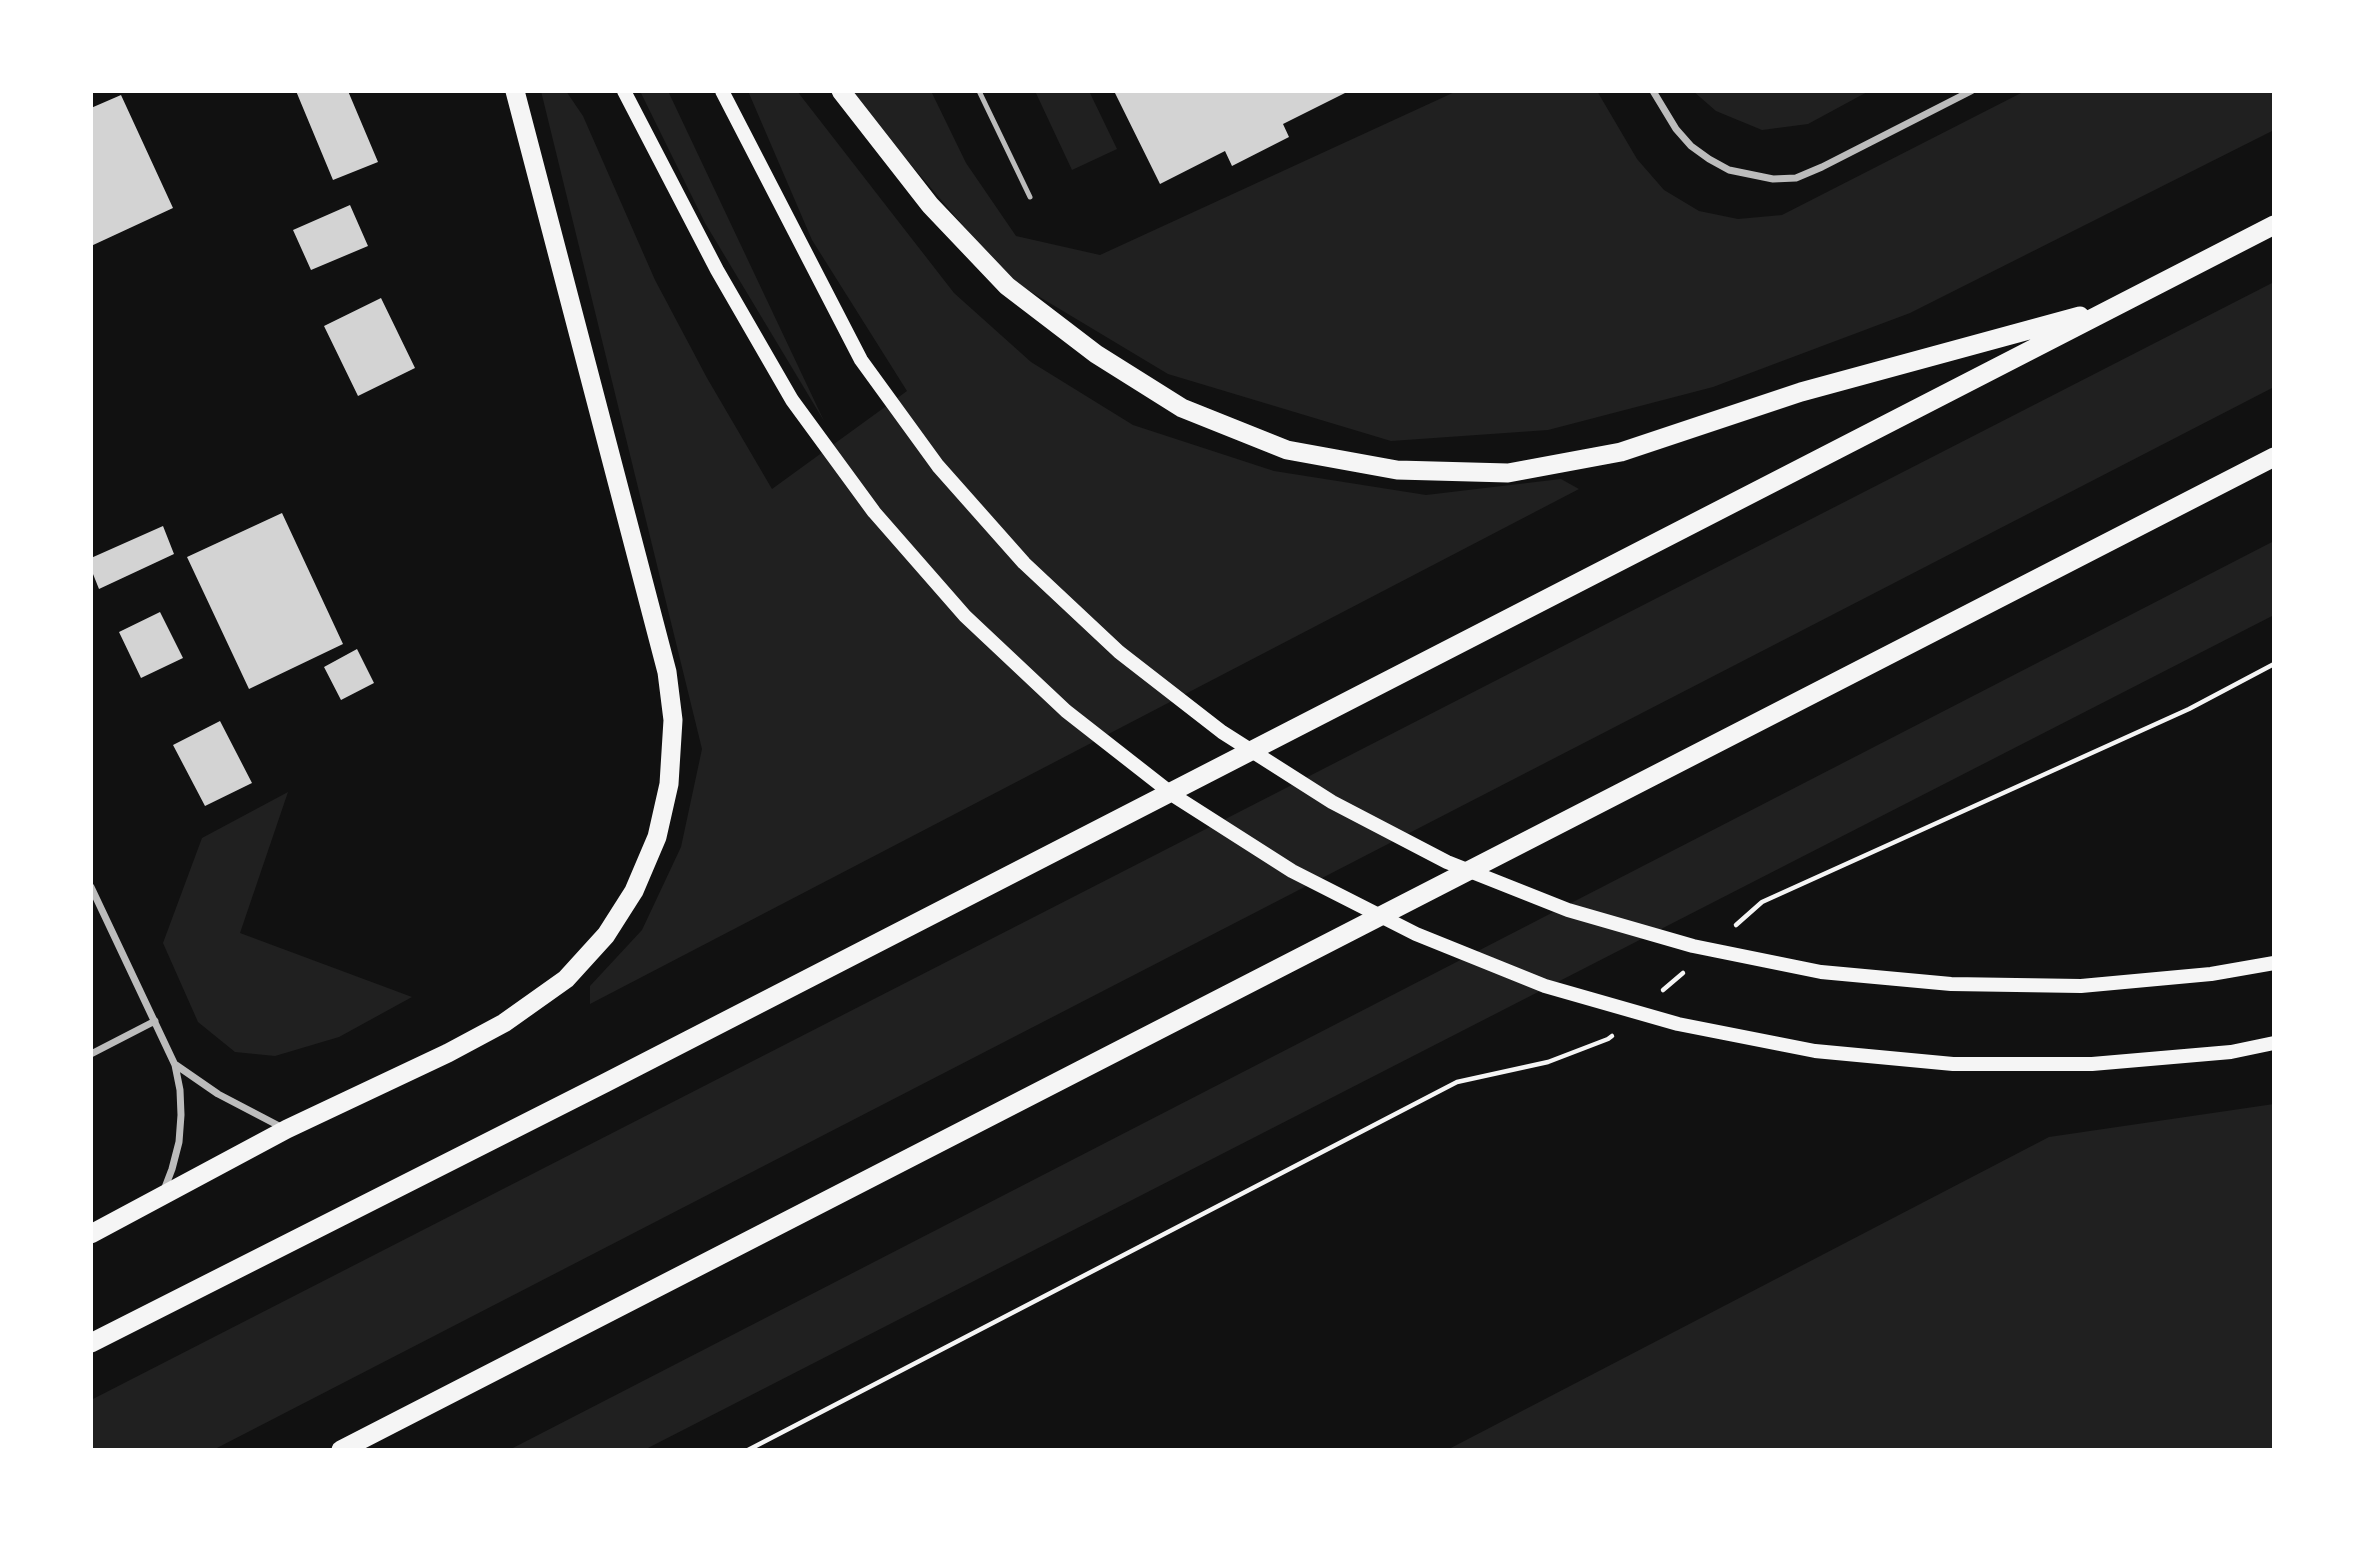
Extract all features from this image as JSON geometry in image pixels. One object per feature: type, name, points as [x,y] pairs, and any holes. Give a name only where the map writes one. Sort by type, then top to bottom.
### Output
[{"type":"highway","points":[[91,1234],[287,1129],[448,1053],[504,1023],[566,979],[606,935],[634,891],[657,837],[669,785],[673,720],[667,672],[515,91]]},
{"type":"highway","points":[[841,91],[930,205],[1007,286],[1096,355],[1182,408],[1287,450],[1397,470],[1508,473],[1621,452],[1801,391],[2118,305]]},
{"type":"highway","points":[[91,1343],[605,1083],[2274,225]]},
{"type":"highway","points":[[341,1450],[2274,457]]},
{"type":"main road","points":[[624,91],[717,270],[792,400],[874,512],[965,617],[1066,711],[1176,797],[1292,871],[1416,934],[1545,986],[1678,1024],[1815,1051],[1953,1064],[2092,1064],[2231,1052],[2274,1043]]},
{"type":"main road","points":[[722,91],[861,360],[937,466],[1024,563],[1119,652],[1222,732],[1332,802],[1447,862],[1568,910],[1693,947],[1821,972],[1951,984],[2081,986],[2211,974],[2274,963]]},
{"type":"street","points":[[1654,91],[1676,128],[1691,146],[1729,170],[1773,179],[1796,178],[1822,167],[1971,91]]},
{"type":"street","points":[[91,887],[176,1065],[181,1115],[172,1170],[162,1195]]},
{"type":"street","points":[[91,1054],[155,1021]]},
{"type":"street","points":[[176,1065],[218,1094],[287,1129]]},
{"type":"lane","points":[[979,91],[1030,197]]},
{"type":"path","points":[[1731,929],[1762,902],[2189,709],[2274,664]]},
{"type":"path","points":[[1660,993],[1690,966]]},
{"type":"path","points":[[748,1450],[1457,1082],[1548,1062],[1608,1039],[1619,1030]]},
{"type":"shaded area","points":[[541,91],[566,91],[583,116],[655,280],[707,378],[772,489],[907,391],[812,240],[748,91],[797,91],[954,293],[1031,362],[1133,425],[1274,471],[1426,495],[1561,479],[1579,489],[590,1004],[590,986],[642,930],[681,847],[702,749]]},
{"type":"shaded area","points":[[640,91],[668,91],[824,421],[705,223]]},
{"type":"shaded area","points":[[851,91],[931,91],[966,163],[1016,236],[1100,255],[1457,91],[1597,91],[1637,159],[1664,190],[1699,211],[1738,219],[1782,215],[2025,91],[2274,91],[2274,130],[1910,313],[1713,387],[1548,430],[1391,441],[1168,374],[1008,278],[865,111]]},
{"type":"shaded area","points":[[1035,91],[1089,91],[1117,149],[1072,170]]},
{"type":"shaded area","points":[[1693,91],[1869,91],[1808,124],[1762,130],[1716,111]]},
{"type":"shaded area","points":[[2274,282],[2274,387],[213,1450],[91,1450],[91,1400]]},
{"type":"shaded area","points":[[2274,541],[2274,615],[644,1450],[509,1450]]},
{"type":"shaded area","points":[[288,792],[240,933],[412,997],[339,1037],[275,1056],[235,1052],[198,1022],[163,943],[202,838]]},
{"type":"shaded area","points":[[2274,1104],[2274,1450],[1447,1450],[2049,1137]]},
{"type":"building","points":[[296,91],[348,91],[378,162],[333,180]]},
{"type":"building","points":[[1114,91],[1349,91],[1283,124],[1289,137],[1232,166],[1225,151],[1160,184]]},
{"type":"building","points":[[121,95],[173,208],[91,246],[91,108]]},
{"type":"building","points":[[350,205],[368,246],[311,270],[293,230]]},
{"type":"building","points":[[381,298],[415,368],[358,396],[324,326]]},
{"type":"building","points":[[282,513],[343,644],[249,689],[187,557]]},
{"type":"building","points":[[163,526],[174,554],[99,589],[91,569],[91,558]]},
{"type":"building","points":[[160,612],[183,658],[141,678],[119,632]]},
{"type":"building","points":[[357,649],[374,683],[341,700],[324,667]]},
{"type":"building","points":[[220,721],[252,783],[205,806],[173,745]]}]
